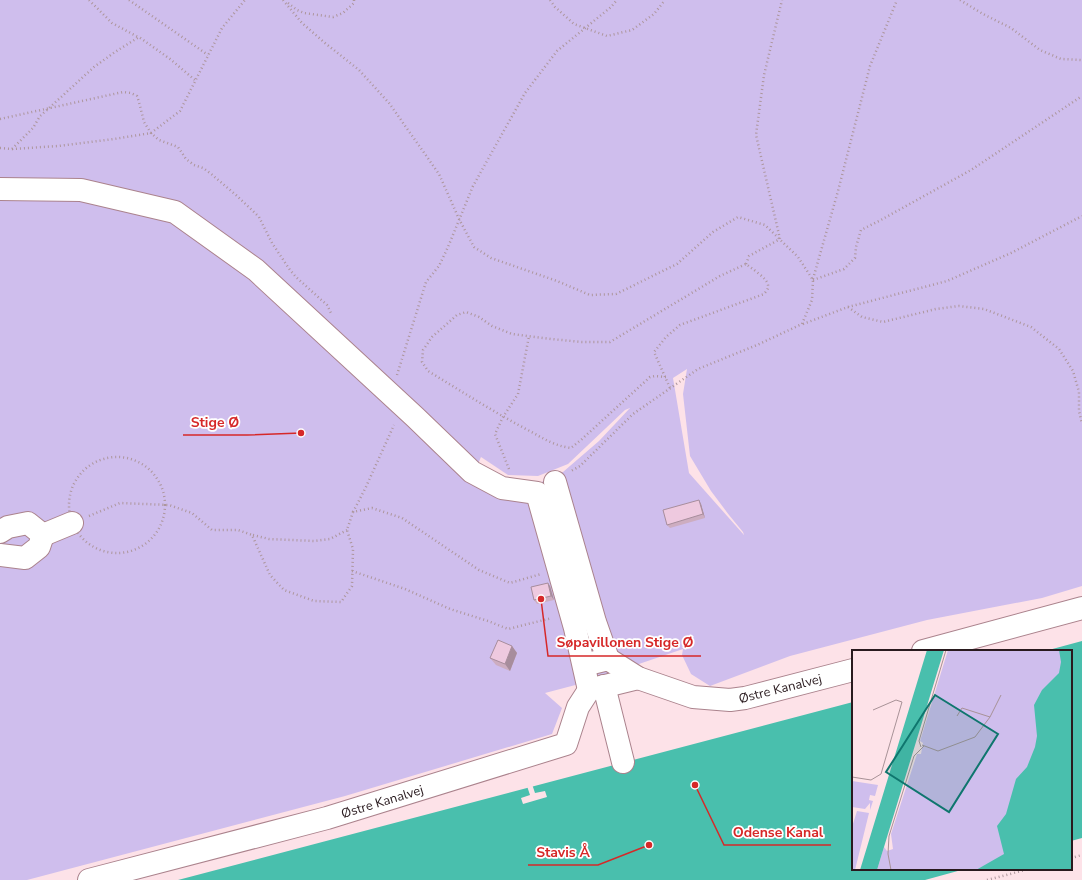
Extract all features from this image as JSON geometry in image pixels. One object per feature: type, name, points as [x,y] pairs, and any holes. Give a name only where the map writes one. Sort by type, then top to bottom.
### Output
[{"type":"street","points":[[0,189],[81,190],[175,212],[256,270],[398,401],[472,472],[502,488],[537,493],[559,568],[584,665],[596,688],[622,762]]},
{"type":"street","points":[[555,482],[595,622],[608,659],[584,665]]},
{"type":"street","points":[[0,555],[25,558],[39,547],[43,536],[79,520]]},
{"type":"street","points":[[0,532],[8,527],[28,524],[43,536]]},
{"type":"street","points":[[927,650],[1082,608]]},
{"type":"street","name":"Østre Kanalvej","points":[[608,659],[638,678],[693,696],[730,700],[745,698],[852,670]]},
{"type":"street","points":[[596,688],[638,678]]},
{"type":"street","name":"Østre Kanalvej","points":[[89,880],[327,818],[566,744],[578,707],[596,688]]},
{"type":"path","points":[[89,0],[112,23],[139,37],[170,59],[195,80]]},
{"type":"path","points":[[129,0],[208,55]]},
{"type":"path","points":[[0,148],[12,149],[58,146],[151,133],[180,111],[222,28],[245,0]]},
{"type":"path","points":[[284,0],[297,10],[304,13],[333,17],[342,13],[354,3],[354,0]]},
{"type":"path","points":[[284,0],[302,23],[359,70],[389,103],[439,174],[474,247],[491,258],[557,281],[590,295],[616,294],[677,264],[713,232],[738,217],[765,225],[798,257],[813,280]]},
{"type":"path","points":[[550,0],[555,7],[574,24],[607,36],[632,30],[654,14],[665,0]]},
{"type":"path","points":[[252,535],[270,575],[284,590],[314,601],[341,602],[352,586],[353,549],[347,530],[353,512],[397,419],[398,401],[426,282],[439,266],[473,186],[525,92],[557,51],[611,7],[617,0]]},
{"type":"path","points":[[780,239],[756,135],[764,75],[782,0]]},
{"type":"path","points":[[802,324],[812,300],[813,280],[870,66],[897,0]]},
{"type":"path","points":[[960,0],[983,14],[1011,28],[1040,50],[1061,59],[1082,60]]},
{"type":"path","points":[[12,149],[33,128],[40,116],[48,108],[94,67],[139,37]]},
{"type":"path","points":[[0,119],[124,92],[137,96],[144,122],[151,133],[159,140],[178,147],[186,159],[210,173],[255,213],[259,217],[267,235],[278,253],[290,270],[327,305],[332,313]]},
{"type":"path","points":[[813,280],[844,269],[854,258],[861,230],[971,170],[1082,96]]},
{"type":"path","points":[[555,482],[580,466],[633,414],[698,369],[757,345],[802,324],[848,307],[947,281],[1011,253],[1082,216]]},
{"type":"path","points":[[666,377],[650,377],[571,448],[562,447],[549,442],[503,417],[428,371],[422,362],[424,350],[432,337],[457,315],[466,312],[479,317],[492,326],[512,334],[582,342],[610,342],[720,276],[746,264],[749,256],[780,239]]},
{"type":"path","points":[[670,388],[654,352],[680,325],[764,294],[768,290],[768,285],[764,279],[746,264]]},
{"type":"path","points":[[848,307],[862,317],[883,322],[936,309],[960,306],[984,309],[1031,327],[1059,349],[1073,371],[1079,392],[1079,411],[1082,424]]},
{"type":"path","points":[[518,490],[495,434],[503,417],[518,394],[529,336]]},
{"type":"path","points":[[117,457],[134,460],[148,468],[155,476],[163,490],[165,505],[161,523],[152,538],[139,548],[123,553],[108,552],[93,546],[80,536],[79,520],[70,514],[69,496],[75,481],[80,474],[93,463],[101,459],[117,457]]},
{"type":"path","points":[[79,520],[120,503],[169,505],[192,513],[212,530],[238,530],[269,539],[314,541],[330,540],[347,530]]},
{"type":"path","points":[[353,512],[372,508],[402,518],[479,570],[510,583],[559,568]]},
{"type":"path","points":[[352,571],[405,589],[450,609],[488,620],[508,630],[571,613]]},
{"type":"path","points":[[1072,858],[1082,855]]},
{"type":"path","points":[[987,880],[1025,870]]},
{"type":"shaded area","points":[[0,0],[1082,0],[1082,586],[1042,598],[927,620],[790,656],[710,686],[691,674],[682,655],[683,649],[583,683],[545,693],[562,708],[552,734],[345,796],[27,880],[0,880]],"holes":[[[687,369],[683,394],[690,456],[711,491],[744,535],[689,473],[673,378]],[[630,408],[599,441],[563,472],[535,485],[474,473],[481,457],[508,475],[538,476],[568,464],[625,410]]]},
{"type":"shaded area","points":[[1082,641],[1082,838],[1072,841],[1072,650],[1049,650]]},
{"type":"shaded area","points":[[852,702],[852,870],[961,870],[925,880],[178,880]]},
{"type":"pier","points":[[532,784],[535,793],[545,791],[547,797],[523,804],[521,798],[530,795],[527,786]]},
{"type":"building","points":[[699,500],[703,514],[667,525],[663,510]]},
{"type":"building","points":[[548,583],[551,596],[534,600],[531,587]]},
{"type":"building","points":[[498,640],[512,646],[505,664],[490,658]]},
{"type":"place","name":"Stige Ø","points":[[301,433]]},
{"type":"place","name":"Søpavillonen Stige Ø","points":[[541,599]]},
{"type":"place","name":"Odense Kanal","points":[[695,785]]},
{"type":"place","name":"Stavis Å","points":[[649,845]]}]
